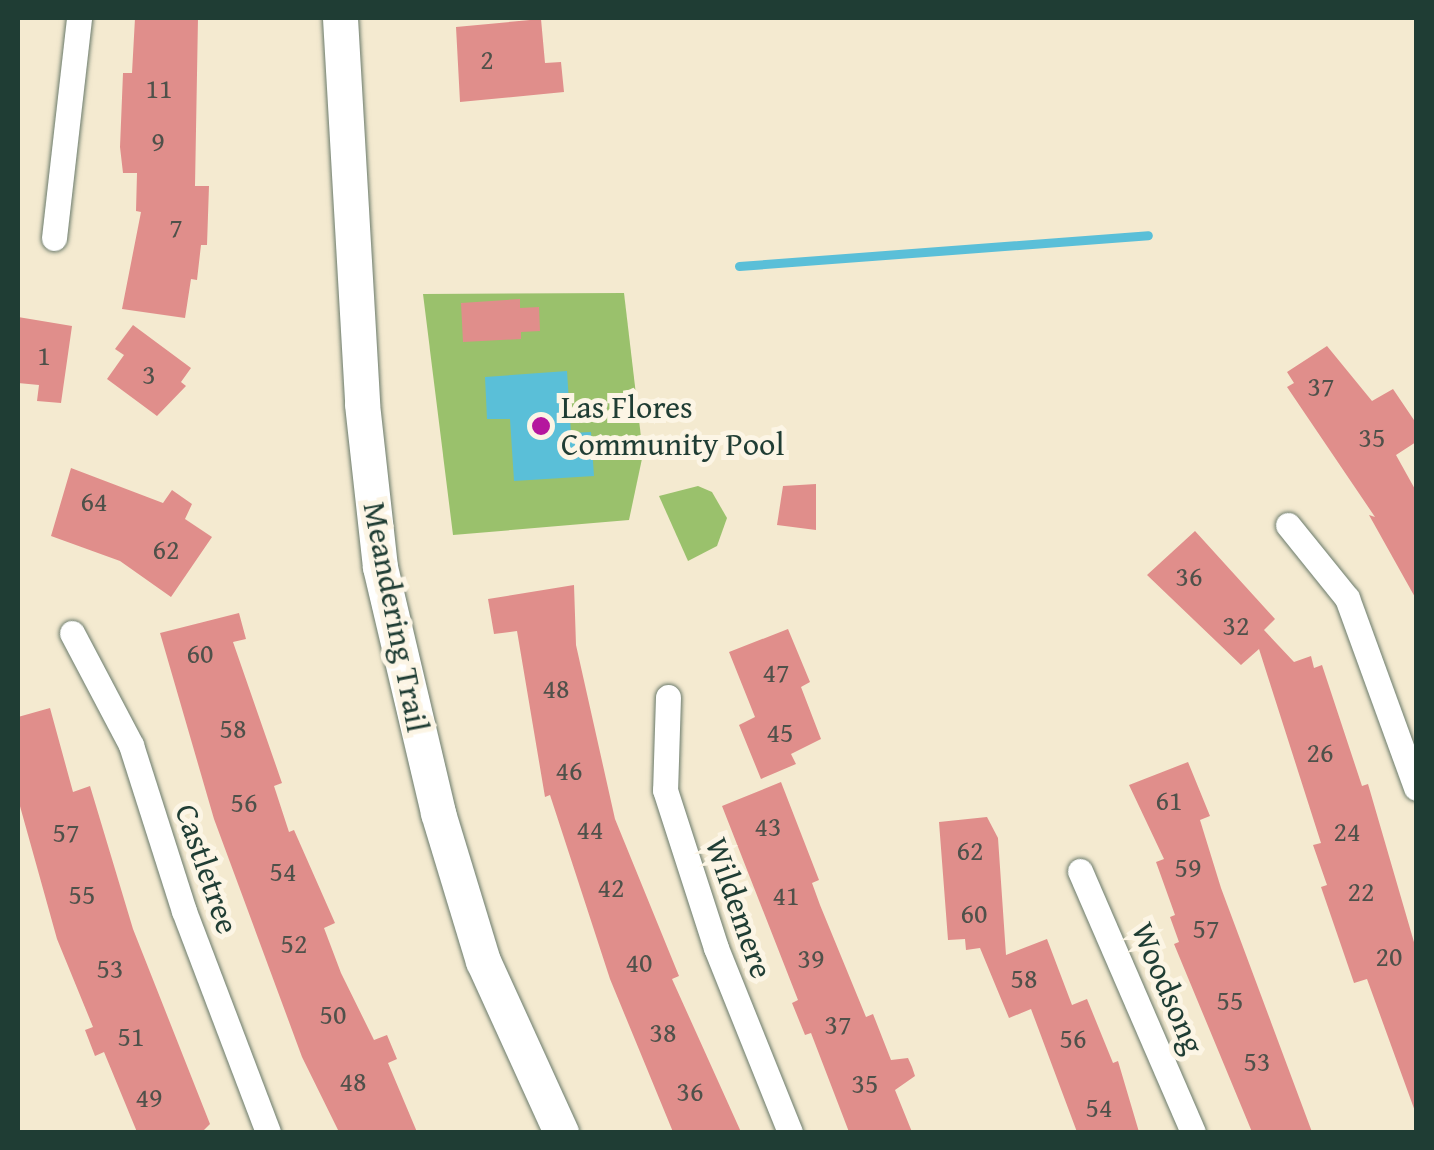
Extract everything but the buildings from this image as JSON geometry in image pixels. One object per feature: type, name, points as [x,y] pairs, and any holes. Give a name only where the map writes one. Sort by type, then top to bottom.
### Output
[{"type":"street","points":[[54,238],[79,18]]},
{"type":"street","name":"Meandering Trail","points":[[340,18],[362,404],[380,566],[438,814],[484,961],[562,1132]]},
{"type":"street","points":[[1288,525],[1347,598],[1416,788]]},
{"type":"street","name":"Castletree","points":[[72,633],[132,745],[184,911],[268,1132]]},
{"type":"street","name":"Wildemere","points":[[668,696],[666,790],[716,948],[790,1132]]},
{"type":"street","name":"Woodsong","points":[[1080,871],[1193,1132]]},
{"type":"green space","points":[[624,293],[643,454],[629,520],[453,535],[423,294]]},
{"type":"green space","points":[[698,486],[712,492],[727,518],[717,546],[688,561],[659,496]]},
{"type":"water","name":"Las Flores Community Pool","points":[[567,371],[571,433],[591,432],[594,476],[514,481],[510,419],[487,419],[485,377]]},
{"type":"waterway","points":[[739,266],[1148,235]]},
{"type":"place","name":"Las Flores Community Pool","points":[[541,426]]}]
